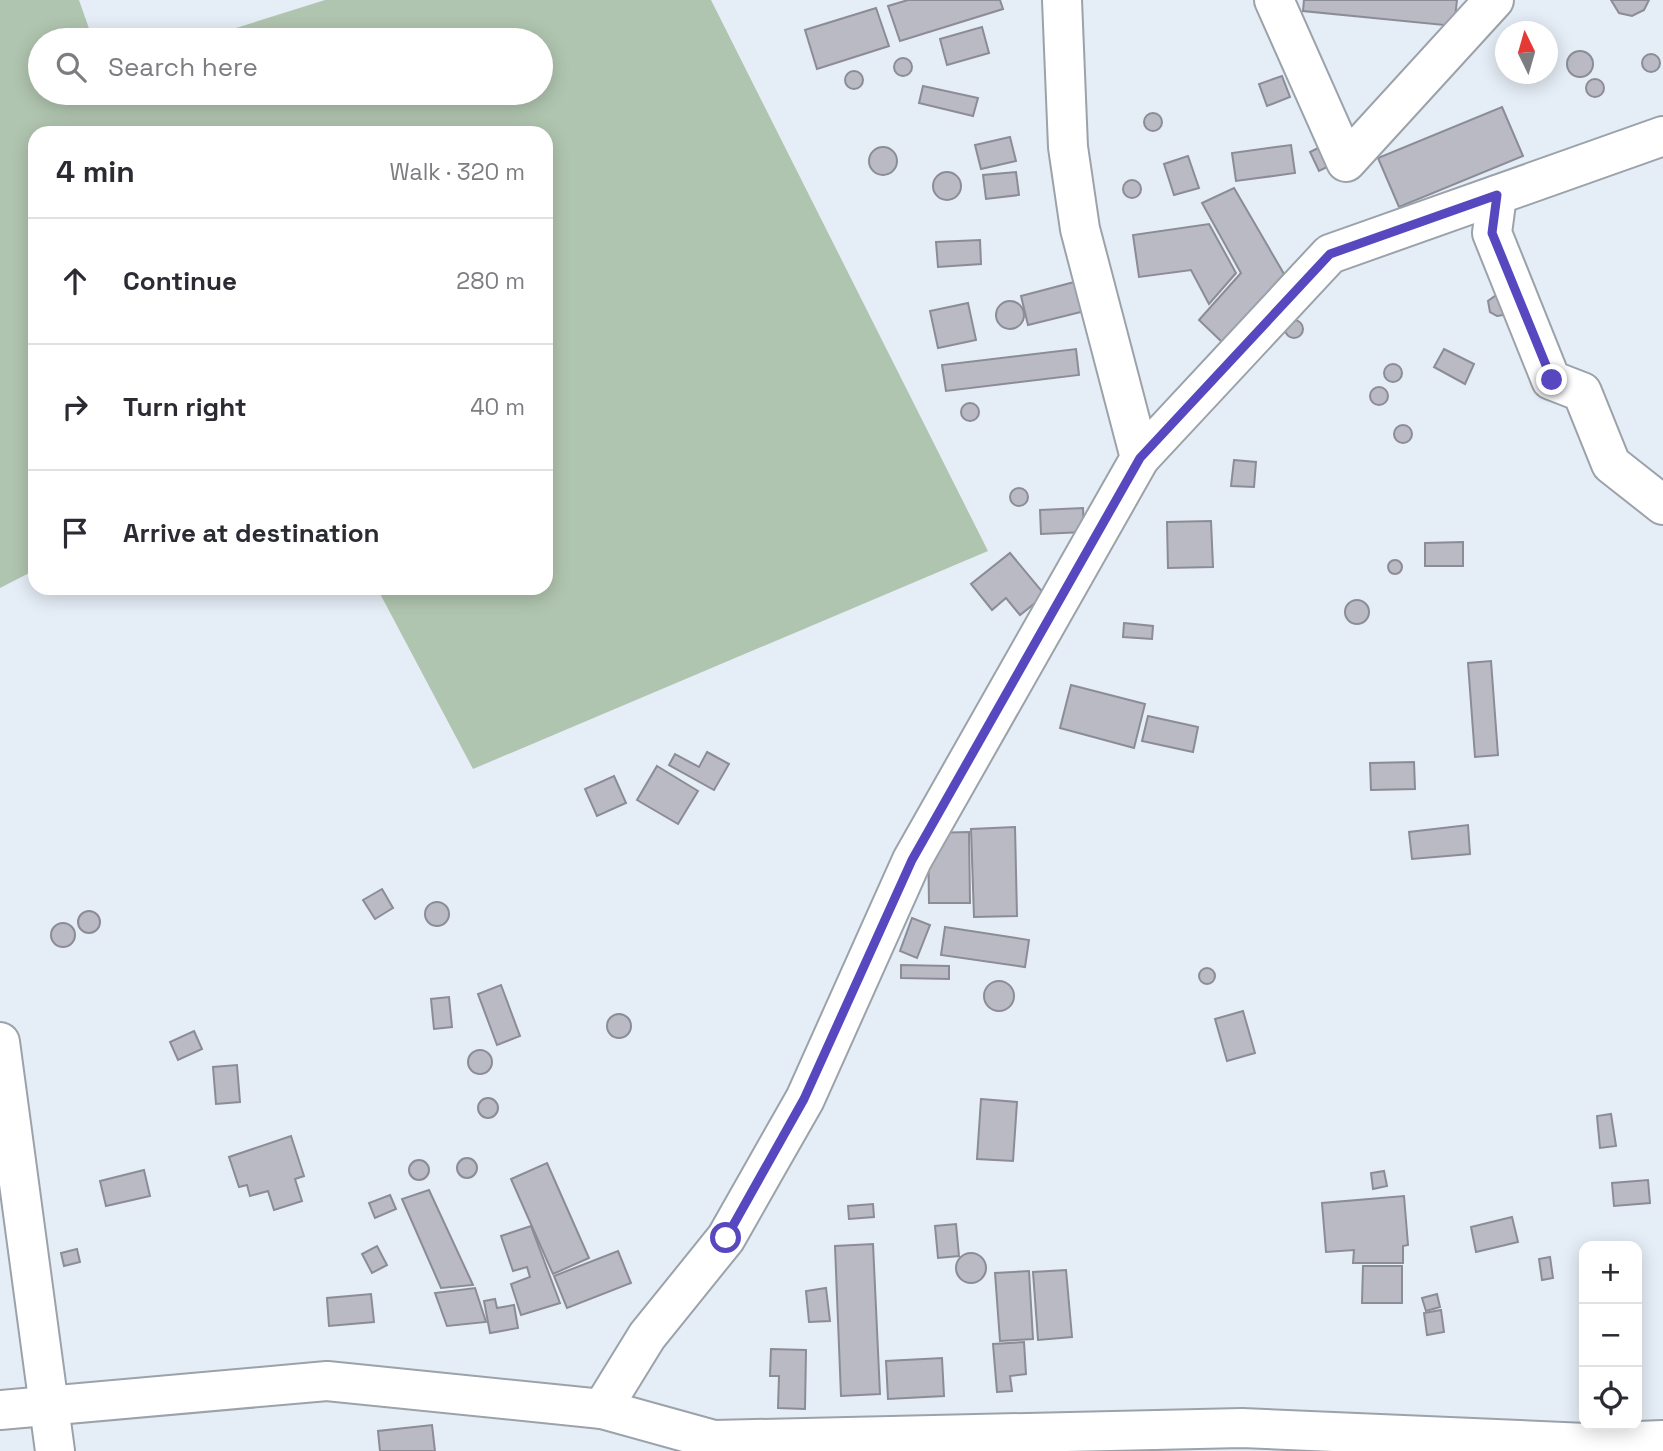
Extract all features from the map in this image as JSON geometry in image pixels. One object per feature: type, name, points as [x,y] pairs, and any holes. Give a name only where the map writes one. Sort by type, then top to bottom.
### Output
[{"type":"street","points":[[1062,0],[1068,147],[1080,229],[1140,458]]},
{"type":"street","points":[[1274,0],[1346,162],[1494,0]]},
{"type":"street","points":[[602,1409],[647,1336],[726,1238],[764,1171],[804,1099],[912,860],[1140,458],[1330,254],[1663,136]]},
{"type":"street","points":[[1497,195],[1492,233],[1552,380],[1582,392],[1611,464],[1663,505]]},
{"type":"street","points":[[0,1042],[52,1407],[55,1451]]},
{"type":"street","points":[[0,1410],[327,1381],[602,1409],[713,1445],[1242,1428],[1586,1443],[1663,1440]]},
{"type":"green space","points":[[0,0],[79,0],[89,28],[28,28],[28,105],[553,105],[553,28],[236,28],[325,0],[711,0],[988,551],[473,769],[381,595],[553,595],[553,126],[28,126],[28,574],[0,588]]},
{"type":"building","points":[[908,0],[1000,0],[1003,9],[900,41],[888,6]]},
{"type":"building","points":[[1304,0],[1457,0],[1454,26],[1303,11]]},
{"type":"building","points":[[1611,0],[1649,0],[1644,10],[1632,16],[1619,13]]},
{"type":"building","points":[[876,8],[889,46],[817,69],[805,30]]},
{"type":"building","points":[[982,27],[989,53],[947,65],[940,39]]},
{"type":"building","points":[[1580,51],[1589,55],[1593,64],[1589,73],[1580,77],[1571,73],[1567,64],[1571,55]]},
{"type":"building","points":[[1651,54],[1657,57],[1660,63],[1657,69],[1651,72],[1645,69],[1642,63],[1645,57]]},
{"type":"building","points":[[903,58],[909,61],[912,67],[909,73],[903,76],[897,73],[894,67],[897,61]]},
{"type":"building","points":[[854,71],[860,74],[863,80],[860,86],[854,89],[848,86],[845,80],[848,74]]},
{"type":"building","points":[[1282,76],[1290,97],[1267,106],[1259,84]]},
{"type":"building","points":[[1595,79],[1601,82],[1604,88],[1601,94],[1595,97],[1589,94],[1586,88],[1589,82]]},
{"type":"building","points":[[923,86],[978,98],[973,116],[919,103]]},
{"type":"building","points":[[1502,107],[1523,156],[1399,207],[1378,158]]},
{"type":"building","points":[[1153,113],[1159,116],[1162,122],[1159,128],[1153,131],[1147,128],[1144,122],[1147,116]]},
{"type":"building","points":[[1010,137],[1016,161],[981,169],[975,145]]},
{"type":"building","points":[[1291,145],[1295,173],[1236,181],[1232,153]]},
{"type":"building","points":[[1324,145],[1333,164],[1319,171],[1310,152]]},
{"type":"building","points":[[883,147],[893,151],[897,161],[893,171],[883,175],[873,171],[869,161],[873,151]]},
{"type":"building","points":[[1188,156],[1199,188],[1174,195],[1164,164]]},
{"type":"building","points":[[947,172],[957,176],[961,186],[957,196],[947,200],[937,196],[933,186],[937,176]]},
{"type":"building","points":[[1016,172],[1019,195],[986,199],[983,175]]},
{"type":"building","points":[[1132,180],[1138,183],[1141,189],[1138,195],[1132,198],[1126,195],[1123,189],[1126,183]]},
{"type":"building","points":[[1234,188],[1284,274],[1223,343],[1199,320],[1241,273],[1202,203]]},
{"type":"building","points":[[1209,224],[1236,273],[1209,304],[1191,270],[1139,277],[1133,235]]},
{"type":"building","points":[[980,240],[981,264],[938,267],[936,242]]},
{"type":"building","points":[[1078,281],[1085,311],[1028,325],[1021,296]]},
{"type":"building","points":[[1499,293],[1504,315],[1497,316],[1490,312],[1488,301]]},
{"type":"building","points":[[1010,301],[1020,305],[1024,315],[1020,325],[1010,329],[1000,325],[996,315],[1000,305]]},
{"type":"building","points":[[968,303],[976,340],[938,348],[930,311]]},
{"type":"building","points":[[1294,320],[1300,323],[1303,329],[1300,335],[1294,338],[1288,335],[1285,329],[1288,323]]},
{"type":"building","points":[[1076,349],[1079,375],[946,391],[942,365]]},
{"type":"building","points":[[1444,349],[1474,364],[1465,384],[1434,367]]},
{"type":"building","points":[[1393,364],[1399,367],[1402,373],[1399,379],[1393,382],[1387,379],[1384,373],[1387,367]]},
{"type":"building","points":[[1379,387],[1385,390],[1388,396],[1385,402],[1379,405],[1373,402],[1370,396],[1373,390]]},
{"type":"building","points":[[970,403],[976,406],[979,412],[976,418],[970,421],[964,418],[961,412],[964,406]]},
{"type":"building","points":[[1403,425],[1409,428],[1412,434],[1409,440],[1403,443],[1397,440],[1394,434],[1397,428]]},
{"type":"building","points":[[1234,460],[1256,462],[1254,487],[1231,486]]},
{"type":"building","points":[[1019,488],[1025,491],[1028,497],[1025,503],[1019,506],[1013,503],[1010,497],[1013,491]]},
{"type":"building","points":[[1083,508],[1084,532],[1041,534],[1040,510]]},
{"type":"building","points":[[1211,521],[1213,567],[1168,568],[1167,522]]},
{"type":"building","points":[[1463,542],[1463,566],[1425,566],[1425,543]]},
{"type":"building","points":[[1010,553],[1045,595],[1020,615],[1006,598],[992,610],[971,584]]},
{"type":"building","points":[[1392,560],[1398,560],[1402,567],[1398,574],[1392,574],[1388,570],[1388,564]]},
{"type":"building","points":[[1357,600],[1368,607],[1369,612],[1362,623],[1357,624],[1346,617],[1345,612],[1352,601]]},
{"type":"building","points":[[1124,623],[1153,626],[1152,639],[1123,637]]},
{"type":"building","points":[[1491,661],[1498,755],[1475,757],[1468,663]]},
{"type":"building","points":[[1071,685],[1145,704],[1134,748],[1060,728]]},
{"type":"building","points":[[1148,716],[1198,727],[1193,752],[1142,741]]},
{"type":"building","points":[[707,752],[729,764],[714,790],[669,765],[675,754],[699,767]]},
{"type":"building","points":[[1414,762],[1415,789],[1371,790],[1370,763]]},
{"type":"building","points":[[657,766],[698,791],[678,824],[637,800]]},
{"type":"building","points":[[614,776],[626,803],[597,816],[585,789]]},
{"type":"building","points":[[1468,825],[1470,854],[1412,859],[1409,832]]},
{"type":"building","points":[[1015,827],[1017,916],[974,917],[971,829]]},
{"type":"building","points":[[969,832],[970,903],[929,903],[928,833]]},
{"type":"building","points":[[382,889],[393,908],[375,919],[363,900]]},
{"type":"building","points":[[437,902],[446,905],[449,914],[446,923],[437,926],[428,923],[425,914],[428,905]]},
{"type":"building","points":[[89,911],[97,914],[100,922],[97,930],[89,933],[81,930],[78,922],[81,914]]},
{"type":"building","points":[[912,918],[930,925],[917,958],[900,951]]},
{"type":"building","points":[[63,923],[71,927],[75,935],[71,943],[63,947],[55,943],[51,935],[55,927]]},
{"type":"building","points":[[945,927],[1029,940],[1025,967],[941,955]]},
{"type":"building","points":[[901,965],[949,966],[949,979],[901,978]]},
{"type":"building","points":[[1204,968],[1210,968],[1215,976],[1213,982],[1204,984],[1199,979],[1199,973]]},
{"type":"building","points":[[999,981],[1010,985],[1014,996],[1010,1007],[999,1011],[988,1007],[984,996],[988,985]]},
{"type":"building","points":[[501,985],[520,1036],[497,1045],[478,994]]},
{"type":"building","points":[[449,997],[452,1027],[434,1029],[431,999]]},
{"type":"building","points":[[1243,1011],[1255,1053],[1227,1061],[1215,1019]]},
{"type":"building","points":[[619,1014],[628,1017],[631,1026],[628,1035],[619,1038],[610,1035],[607,1026],[610,1017]]},
{"type":"building","points":[[194,1031],[202,1049],[178,1060],[170,1042]]},
{"type":"building","points":[[480,1050],[491,1057],[492,1062],[485,1073],[480,1074],[469,1067],[468,1062],[475,1051]]},
{"type":"building","points":[[237,1065],[240,1102],[216,1104],[213,1067]]},
{"type":"building","points":[[488,1098],[495,1101],[498,1108],[495,1115],[488,1118],[481,1115],[478,1108],[481,1101]]},
{"type":"building","points":[[981,1099],[1017,1102],[1013,1161],[977,1159]]},
{"type":"building","points":[[1611,1114],[1616,1146],[1600,1148],[1597,1116]]},
{"type":"building","points":[[291,1136],[304,1176],[295,1179],[302,1201],[274,1210],[268,1191],[250,1196],[247,1185],[239,1187],[229,1157]]},
{"type":"building","points":[[467,1158],[474,1161],[477,1168],[474,1175],[467,1178],[460,1175],[457,1168],[460,1161]]},
{"type":"building","points":[[419,1160],[426,1163],[429,1170],[426,1177],[419,1180],[412,1177],[409,1170],[412,1163]]},
{"type":"building","points":[[547,1163],[589,1258],[553,1274],[511,1179]]},
{"type":"building","points":[[144,1170],[150,1196],[106,1206],[100,1181]]},
{"type":"building","points":[[1384,1171],[1387,1186],[1373,1189],[1371,1173]]},
{"type":"building","points":[[1648,1180],[1650,1203],[1614,1206],[1612,1183]]},
{"type":"building","points":[[429,1190],[473,1285],[441,1288],[402,1199]]},
{"type":"building","points":[[390,1195],[396,1209],[375,1218],[369,1203]]},
{"type":"building","points":[[1404,1196],[1408,1245],[1403,1246],[1403,1263],[1353,1263],[1354,1250],[1326,1252],[1322,1203]]},
{"type":"building","points":[[873,1204],[874,1217],[849,1219],[848,1206]]},
{"type":"building","points":[[1512,1217],[1518,1242],[1476,1252],[1471,1227]]},
{"type":"building","points":[[956,1224],[959,1256],[938,1258],[935,1226]]},
{"type":"building","points":[[531,1226],[560,1303],[521,1315],[511,1284],[530,1277],[527,1267],[513,1271],[501,1236]]},
{"type":"building","points":[[873,1244],[880,1394],[841,1396],[835,1246]]},
{"type":"building","points":[[377,1246],[387,1265],[372,1273],[362,1254]]},
{"type":"building","points":[[77,1249],[80,1262],[64,1266],[61,1253]]},
{"type":"building","points":[[618,1251],[631,1283],[567,1308],[554,1276]]},
{"type":"building","points":[[971,1253],[982,1257],[986,1268],[982,1279],[971,1283],[960,1279],[956,1268],[960,1257]]},
{"type":"building","points":[[1550,1257],[1553,1278],[1542,1280],[1539,1259]]},
{"type":"building","points":[[1363,1266],[1402,1266],[1402,1303],[1362,1303]]},
{"type":"building","points":[[1066,1270],[1072,1337],[1038,1340],[1033,1272]]},
{"type":"building","points":[[1029,1271],[1033,1339],[1000,1341],[995,1273]]},
{"type":"building","points":[[475,1288],[486,1322],[447,1326],[435,1293]]},
{"type":"building","points":[[826,1288],[830,1321],[809,1322],[806,1291]]},
{"type":"building","points":[[371,1294],[374,1322],[329,1326],[327,1298]]},
{"type":"building","points":[[1437,1294],[1440,1307],[1426,1311],[1422,1298]]},
{"type":"building","points":[[495,1299],[497,1308],[514,1305],[518,1328],[490,1333],[484,1301]]},
{"type":"building","points":[[1441,1310],[1444,1332],[1427,1335],[1424,1313]]},
{"type":"building","points":[[1024,1342],[1026,1374],[1010,1376],[1012,1391],[997,1392],[993,1344]]},
{"type":"building","points":[[771,1349],[806,1350],[805,1409],[778,1408],[779,1376],[770,1376]]},
{"type":"building","points":[[942,1358],[944,1396],[888,1399],[886,1361]]},
{"type":"building","points":[[432,1425],[435,1451],[380,1451],[378,1431]]},
{"type":"route","points":[[726,1238],[804,1099],[912,860],[959,772],[1140,458],[1330,254],[1497,195],[1492,233],[1552,380]]}]
